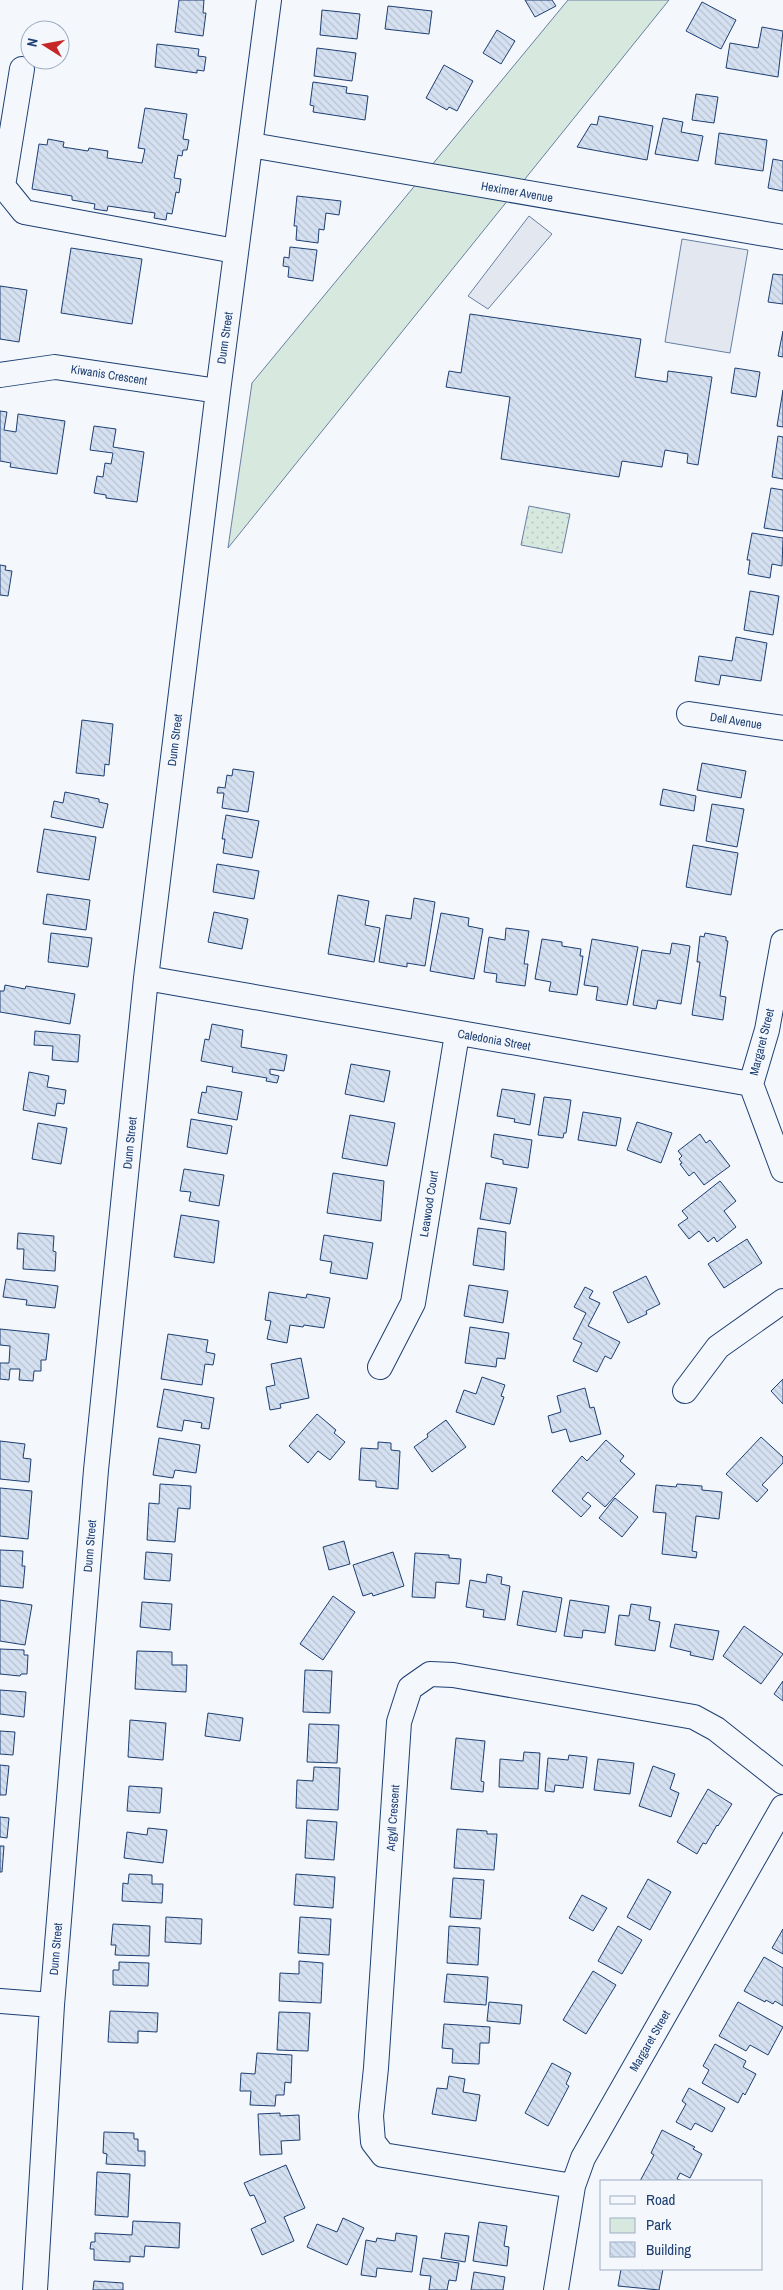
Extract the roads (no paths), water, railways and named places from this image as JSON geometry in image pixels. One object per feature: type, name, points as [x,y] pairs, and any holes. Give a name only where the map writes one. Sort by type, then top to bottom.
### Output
[{"type":"street","name":"Dunn Street","points":[[35,2290],[52,2006],[96,1470],[146,978],[218,392],[269,0]]},
{"type":"street","points":[[22,70],[3,186],[24,212],[236,251]]},
{"type":"street","name":"Heximer Avenue","points":[[251,145],[783,237]]},
{"type":"street","name":"Kiwanis Crescent","points":[[0,376],[54,367],[218,392]]},
{"type":"street","name":"Dell Avenue","points":[[689,714],[783,728]]},
{"type":"street","name":"Margaret Street","points":[[751,1084],[760,1059],[767,1030],[783,942]]},
{"type":"street","name":"Caledonia Street","points":[[146,978],[751,1084]]},
{"type":"street","name":"Leawood Court","points":[[380,1367],[413,1303],[457,1034]]},
{"type":"street","points":[[751,1084],[783,1170]]},
{"type":"street","points":[[685,1391],[718,1347],[783,1301]]},
{"type":"street","name":"Argyll Crescent","points":[[573,2186],[383,2155],[373,2142],[371,2116],[376,2068],[399,1722],[410,1688],[430,1674],[454,1675],[694,1717],[716,1729],[783,1782]]},
{"type":"street","name":"Margaret Street","points":[[556,2290],[573,2186],[583,2158],[783,1807]]},
{"type":"street","points":[[0,2000],[52,2006]]}]
